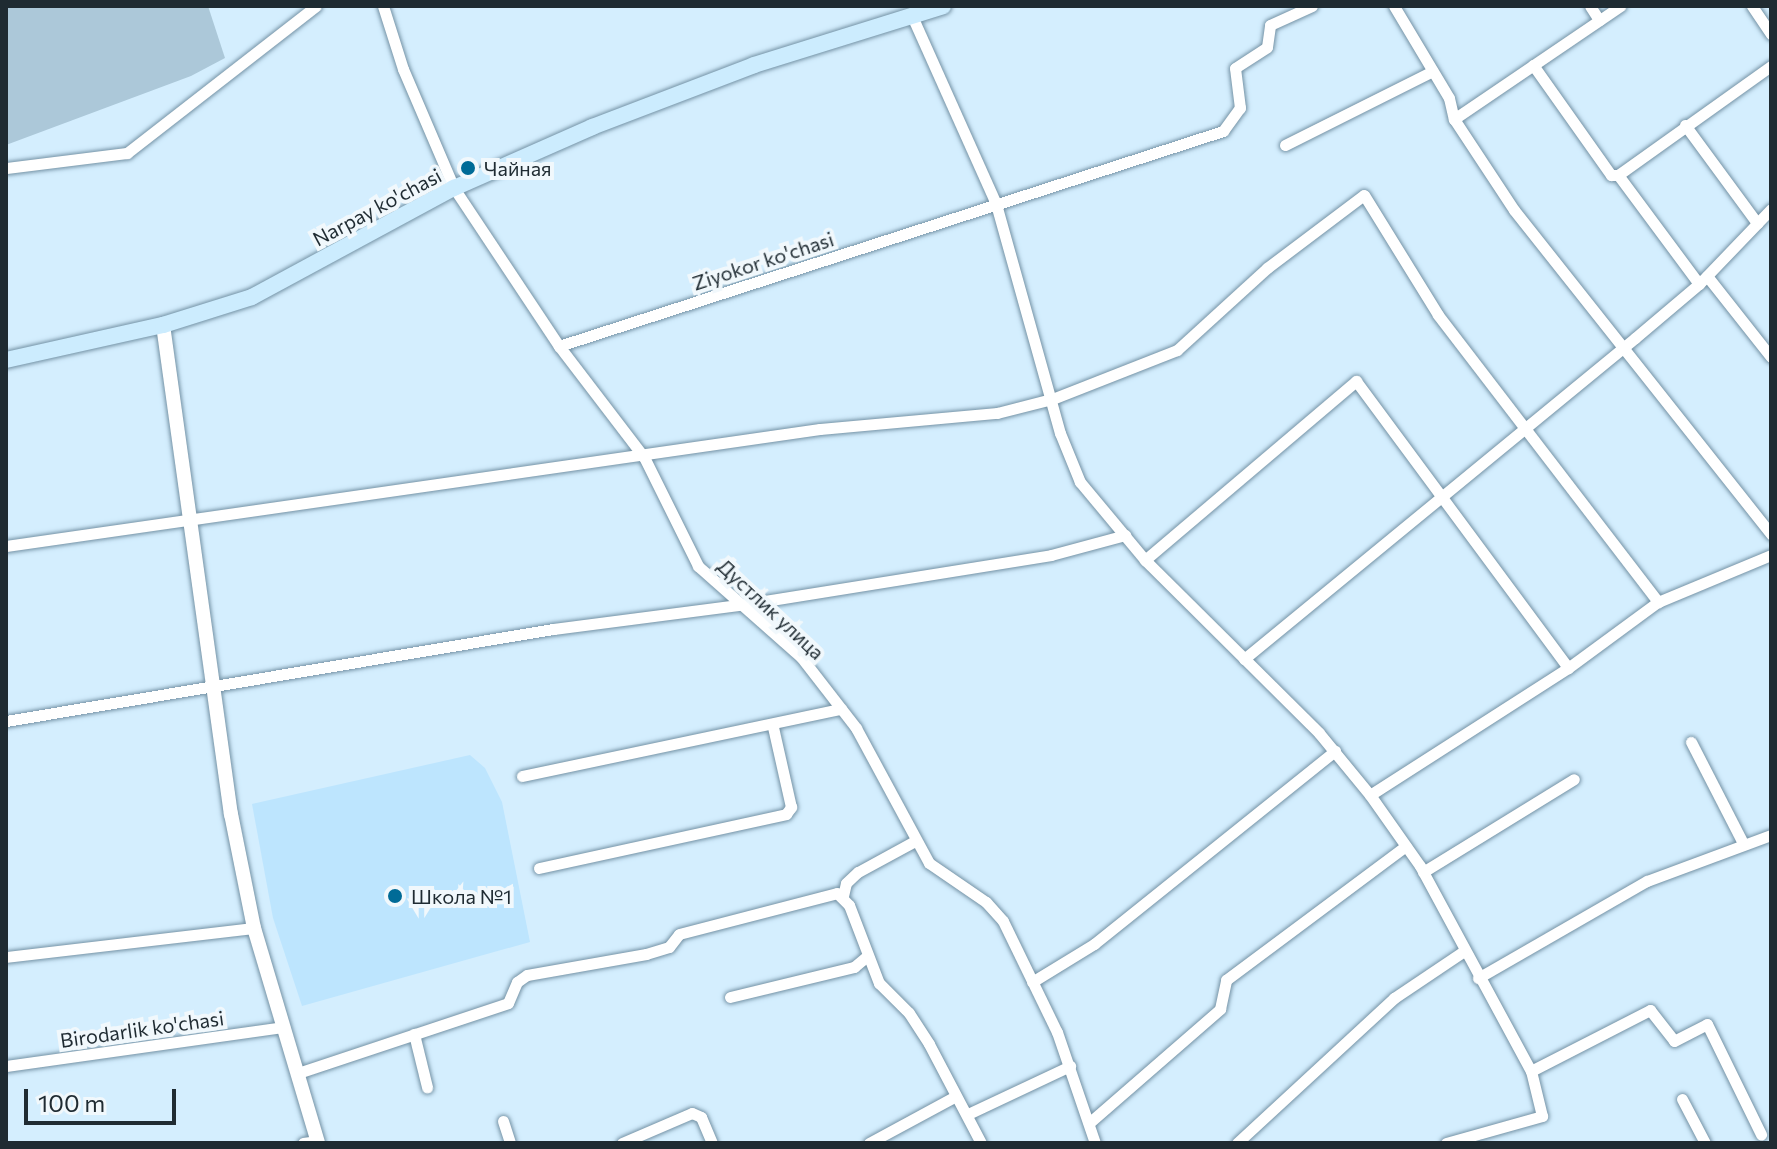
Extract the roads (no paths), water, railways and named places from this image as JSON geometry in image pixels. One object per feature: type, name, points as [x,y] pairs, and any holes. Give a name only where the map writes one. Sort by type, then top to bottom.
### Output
[{"type":"main road","name":"Narpay ko'chasi","points":[[6,360],[163,325],[252,297],[454,188],[592,127],[754,65],[943,6]]},
{"type":"street","points":[[6,168],[127,153],[316,6]]},
{"type":"street","name":"Дустлик улица","points":[[383,6],[403,69],[454,188],[559,346],[644,457],[698,566],[746,604],[801,657],[841,709],[913,842],[929,863],[986,902],[1003,921],[1070,1066],[1095,1143]]},
{"type":"street","name":"Ziyokor ko'chasi","points":[[559,346],[1223,131],[1240,108],[1235,68],[1267,47],[1270,25],[1312,6]]},
{"type":"street","points":[[1394,6],[1449,98],[1454,119],[1514,210],[1625,345],[1771,534]]},
{"type":"street","points":[[1590,6],[1599,20]]},
{"type":"street","points":[[1454,119],[1620,6]]},
{"type":"street","points":[[1752,6],[1771,34]]},
{"type":"street","points":[[912,16],[996,204],[1052,399],[1080,482],[1145,560],[1335,751],[1370,795],[1423,872],[1531,1071],[1542,1116],[1446,1143]]},
{"type":"street","points":[[1533,65],[1611,175],[1618,175],[1771,66]]},
{"type":"street","points":[[1285,145],[1433,71]]},
{"type":"street","points":[[1685,125],[1757,223]]},
{"type":"street","points":[[1618,175],[1703,280],[1771,357]]},
{"type":"street","points":[[6,546],[877,422],[997,413],[1052,399],[1177,350],[1267,268],[1364,195],[1438,315],[1658,602]]},
{"type":"street","points":[[1244,659],[1441,493],[1703,280],[1771,209]]},
{"type":"street","points":[[163,325],[231,814],[254,928],[298,1073],[313,1142]]},
{"type":"street","points":[[1145,560],[1356,381],[1568,668]]},
{"type":"street","points":[[6,721],[553,629],[746,604],[1051,555],[1125,535]]},
{"type":"street","points":[[1370,795],[1568,668],[1658,602],[1769,560]]},
{"type":"street","points":[[522,776],[773,727],[841,709]]},
{"type":"street","points":[[539,868],[786,814],[791,807],[773,727]]},
{"type":"street","points":[[1691,742],[1743,843]]},
{"type":"street","points":[[1032,982],[1094,944],[1335,751]]},
{"type":"street","points":[[1423,872],[1574,779]]},
{"type":"street","points":[[1478,978],[1647,881],[1771,835]]},
{"type":"street","points":[[913,842],[858,872],[846,883],[843,896],[879,983],[909,1013],[929,1044],[954,1097],[968,1114],[981,1143]]},
{"type":"street","points":[[1089,1123],[1220,1009],[1226,980],[1406,846]]},
{"type":"street","points":[[298,1073],[508,1003],[517,982],[527,975],[646,954],[669,947],[679,934],[837,893],[843,896]]},
{"type":"street","points":[[6,957],[254,928]]},
{"type":"street","points":[[1237,1143],[1394,998],[1464,951]]},
{"type":"street","points":[[730,997],[854,967],[866,957]]},
{"type":"street","points":[[1531,1071],[1650,1010],[1674,1041],[1707,1024],[1761,1134]]},
{"type":"street","name":"Birodarlik ko'chasi","points":[[6,1066],[284,1027]]},
{"type":"street","points":[[414,1034],[427,1087]]},
{"type":"street","points":[[968,1114],[1070,1066]]},
{"type":"street","points":[[869,1143],[954,1097]]},
{"type":"street","points":[[1682,1099],[1705,1143]]},
{"type":"street","points":[[622,1143],[692,1113],[701,1117],[712,1143]]},
{"type":"street","points":[[503,1121],[510,1143]]},
{"type":"place","name":"Чайная","points":[[468,168]]},
{"type":"place","name":"Школа №1","points":[[395,896]]}]
